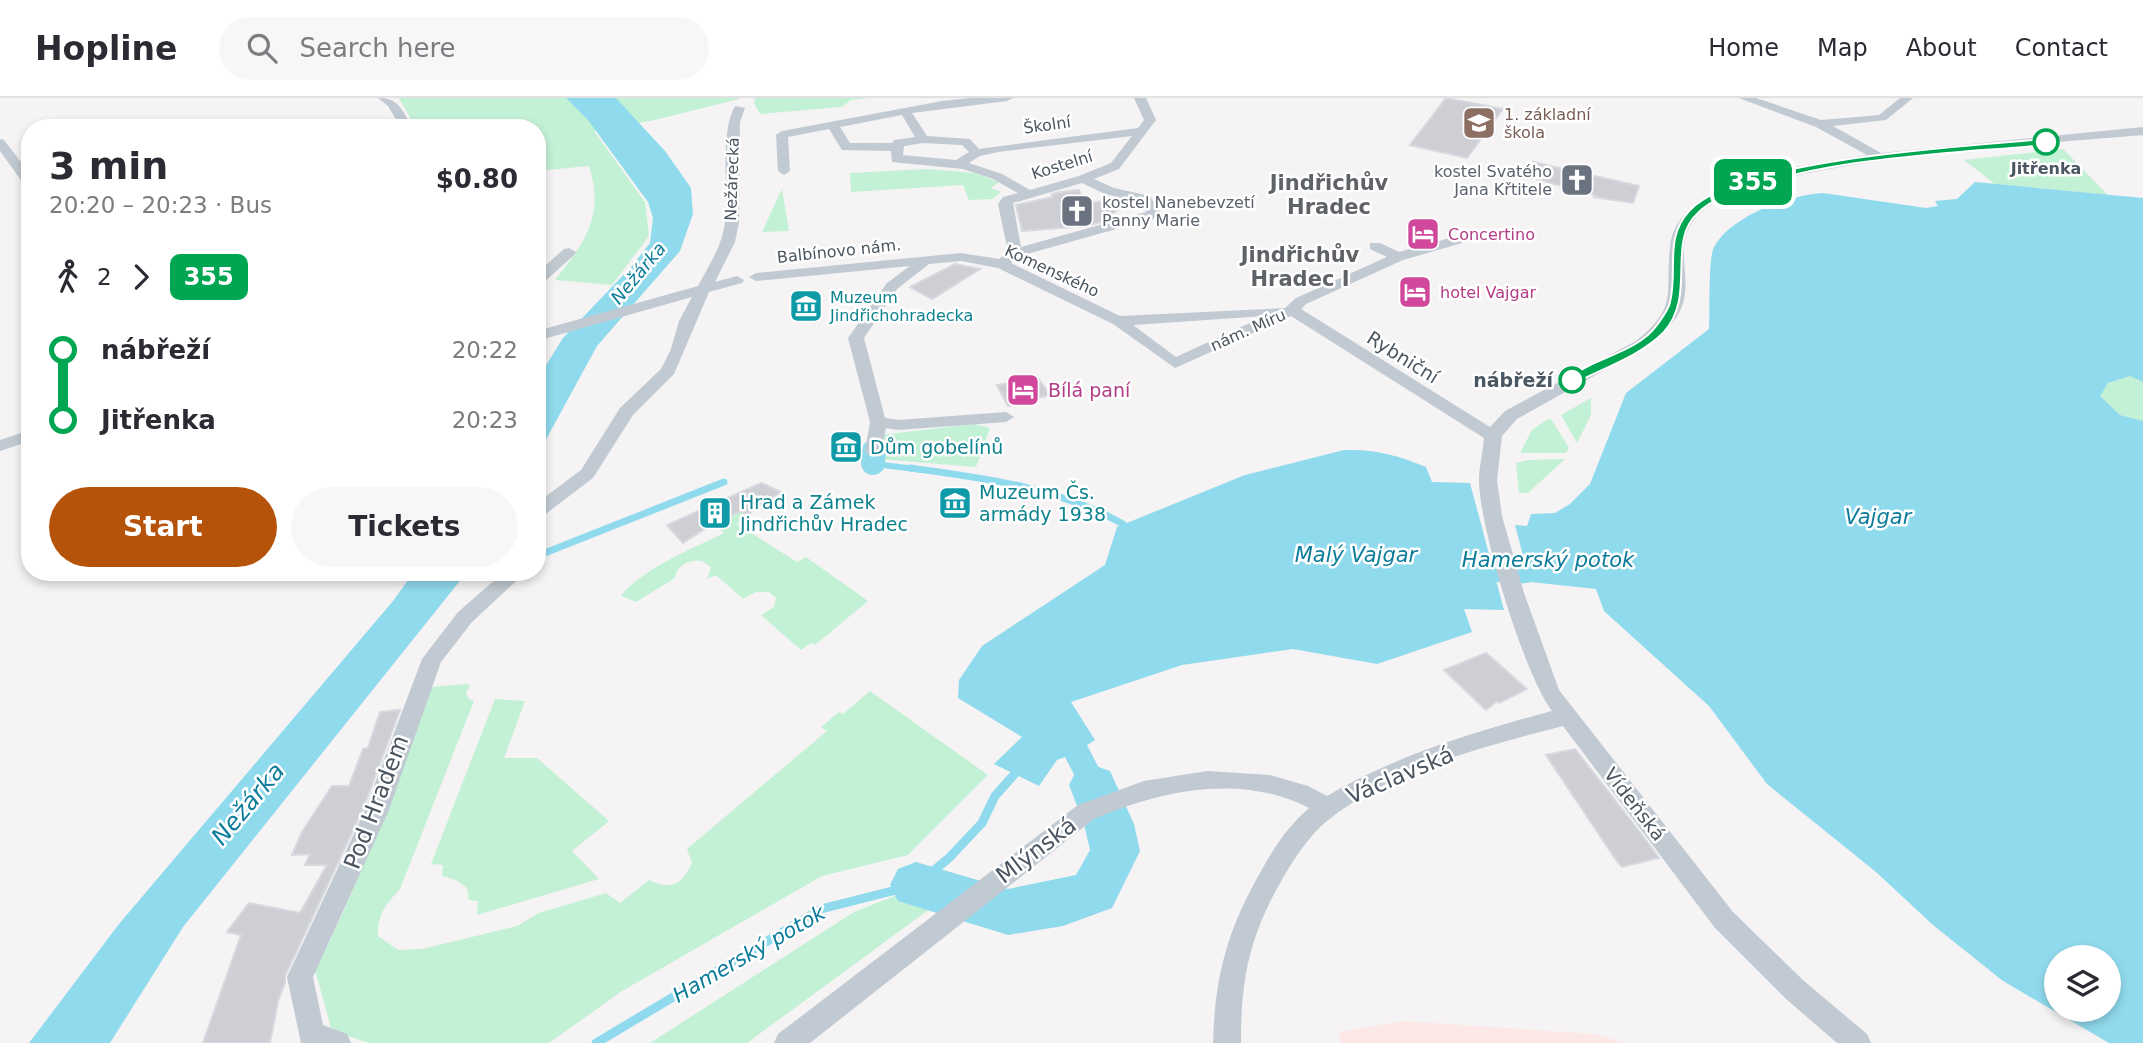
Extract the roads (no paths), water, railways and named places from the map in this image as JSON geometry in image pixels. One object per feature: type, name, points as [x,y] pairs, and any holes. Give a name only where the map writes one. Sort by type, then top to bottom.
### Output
[{"type":"street","points":[[384,98],[392,104],[401,119]]},
{"type":"street","points":[[784,171],[782,135],[834,127],[905,111],[1007,98]]},
{"type":"street","points":[[1140,98],[1150,120],[1141,131]]},
{"type":"street","points":[[1745,98],[1820,124],[1879,157]]},
{"type":"street","points":[[1820,124],[1882,118],[1906,98]]},
{"type":"street","name":"Nežárecká","points":[[706,288],[729,242],[732,222],[734,122],[739,107]]},
{"type":"street","points":[[905,111],[923,139]]},
{"type":"street","points":[[834,127],[846,147],[960,163],[1017,186],[1026,193]]},
{"type":"street","name":"Školní","points":[[960,163],[976,153],[1060,139],[1141,131]]},
{"type":"street","name":"Kostelní","points":[[1015,253],[1005,204],[1014,197],[1083,179],[1115,166],[1141,131]]},
{"type":"street","points":[[1493,436],[1511,415],[1641,345],[1660,329],[1676,303],[1677,244],[1682,229],[1701,205],[1720,194],[1779,175],[1879,157],[2143,131]]},
{"type":"street","points":[[897,153],[898,143],[923,139],[966,142],[976,153]]},
{"type":"street","points":[[0,143],[21,171]]},
{"type":"street","points":[[1003,264],[1015,253],[1154,214],[1145,199],[1110,191],[1083,179]]},
{"type":"street","points":[[1375,246],[1398,257],[1457,240]]},
{"type":"street","points":[[546,273],[569,252]]},
{"type":"street","name":"Komenského","points":[[926,261],[961,257],[1003,264],[1118,321]]},
{"type":"street","name":"nám. Míru","points":[[1118,321],[1175,363],[1292,310],[1301,301],[1398,257]]},
{"type":"street","points":[[874,451],[878,422],[856,338],[892,286],[926,261]]},
{"type":"street","name":"Balbínovo nám.","points":[[756,277],[926,261]]},
{"type":"street","points":[[546,334],[737,280]]},
{"type":"street","points":[[546,505],[587,474],[626,412],[668,371],[680,349],[687,321],[706,288]]},
{"type":"street","points":[[1118,321],[1292,310]]},
{"type":"street","name":"Rybniční","points":[[1292,310],[1493,436]]},
{"type":"street","points":[[878,422],[898,425],[1006,417]]},
{"type":"street","name":"Vídeňská","points":[[1493,436],[1488,480],[1493,516],[1514,593],[1543,679],[1567,716],[1724,920],[1795,990],[1857,1043]]},
{"type":"street","points":[[0,446],[21,438]]},
{"type":"street","name":"Pod Hradem","points":[[337,1043],[310,1034],[300,977],[377,810],[432,659],[465,617],[507,581]]},
{"type":"street","name":"Václavská","points":[[1227,1043],[1229,989],[1246,922],[1287,848],[1327,807],[1381,778],[1437,756],[1567,716]]},
{"type":"street","name":"Mlýnská","points":[[788,1043],[1086,812],[1117,797],[1180,784],[1237,781],[1292,788],[1327,807]]},
{"type":"water","name":"Nežárka","points":[[566,98],[616,98],[665,151],[691,188],[693,214],[680,251],[597,346],[546,440],[546,365],[563,338],[632,266],[650,243],[653,218],[648,202],[588,120]]},
{"type":"water","name":"Vajgar","points":[[1975,182],[2143,198],[2143,382],[2130,376],[2108,383],[2100,396],[2120,415],[2143,421],[2143,1043],[2109,1043],[2073,1022],[2121,1022],[2121,945],[2044,945],[2044,1005],[2003,981],[1933,925],[1876,872],[1767,784],[1709,706],[1604,611],[1596,589],[1530,582],[1515,525],[1527,526],[1531,514],[1555,513],[1570,504],[1590,484],[1626,393],[1709,329],[1712,253],[1722,236],[1733,226],[1778,203],[1823,193],[1926,208],[1938,206],[1935,201],[1957,199]]},
{"type":"water","name":"Malý Vajgar","points":[[1344,450],[1376,452],[1416,463],[1426,467],[1432,482],[1470,483],[1504,610],[1464,609],[1472,632],[1377,664],[1293,649],[1182,665],[1071,702],[1095,740],[1087,745],[1105,780],[1082,790],[1065,757],[1057,760],[1039,786],[994,764],[1022,737],[958,698],[959,680],[982,646],[1105,565],[1117,527],[1245,475]]},
{"type":"water","name":"Nežárka","points":[[407,581],[460,581],[183,927],[110,1043],[29,1043],[119,924]]},
{"type":"waterway","points":[[873,463],[874,451]]},
{"type":"waterway","points":[[866,463],[923,470]]},
{"type":"waterway","points":[[910,468],[923,470]]},
{"type":"waterway","points":[[923,470],[993,480],[1046,493],[1098,511],[1123,524]]},
{"type":"waterway","points":[[546,552],[724,482]]},
{"type":"waterway","name":"Hamerský potok","points":[[1482,558],[1530,558]]},
{"type":"waterway","points":[[1493,568],[1526,570]]},
{"type":"waterway","name":"Hamerský potok","points":[[596,1043],[821,909],[916,885],[949,858],[982,823],[995,796],[1019,769]]},
{"type":"waterway","points":[[916,885],[1008,912],[1063,903],[1094,892],[1115,851],[1109,824],[1093,785]]},
{"type":"place","name":"1. základní škola","points":[[1479,123]]},
{"type":"place","name":"Jitřenka","points":[[2046,142]]},
{"type":"place","name":"kostel Svatého Jana Křtitele","points":[[1577,180]]},
{"type":"place","name":"kostel Nanebevzetí Panny Marie","points":[[1077,211]]},
{"type":"place","name":"Concertino","points":[[1423,234]]},
{"type":"place","name":"hotel Vajgar","points":[[1415,292]]},
{"type":"place","name":"Muzeum Jindřichohradecka","points":[[806,306]]},
{"type":"place","name":"nábřeží","points":[[1572,380]]},
{"type":"place","name":"Bílá paní","points":[[1023,390]]},
{"type":"place","name":"Dům gobelínů","points":[[846,447]]},
{"type":"place","name":"Muzeum Čs. armády 1938","points":[[955,503]]},
{"type":"place","name":"Hrad a Zámek Jindřichův Hradec","points":[[715,513]]},
{"type":"district","name":"Jindřichův Hradec","points":[[1329,195]]},
{"type":"district","name":"Jindřichův Hradec I","points":[[1300,267]]}]
